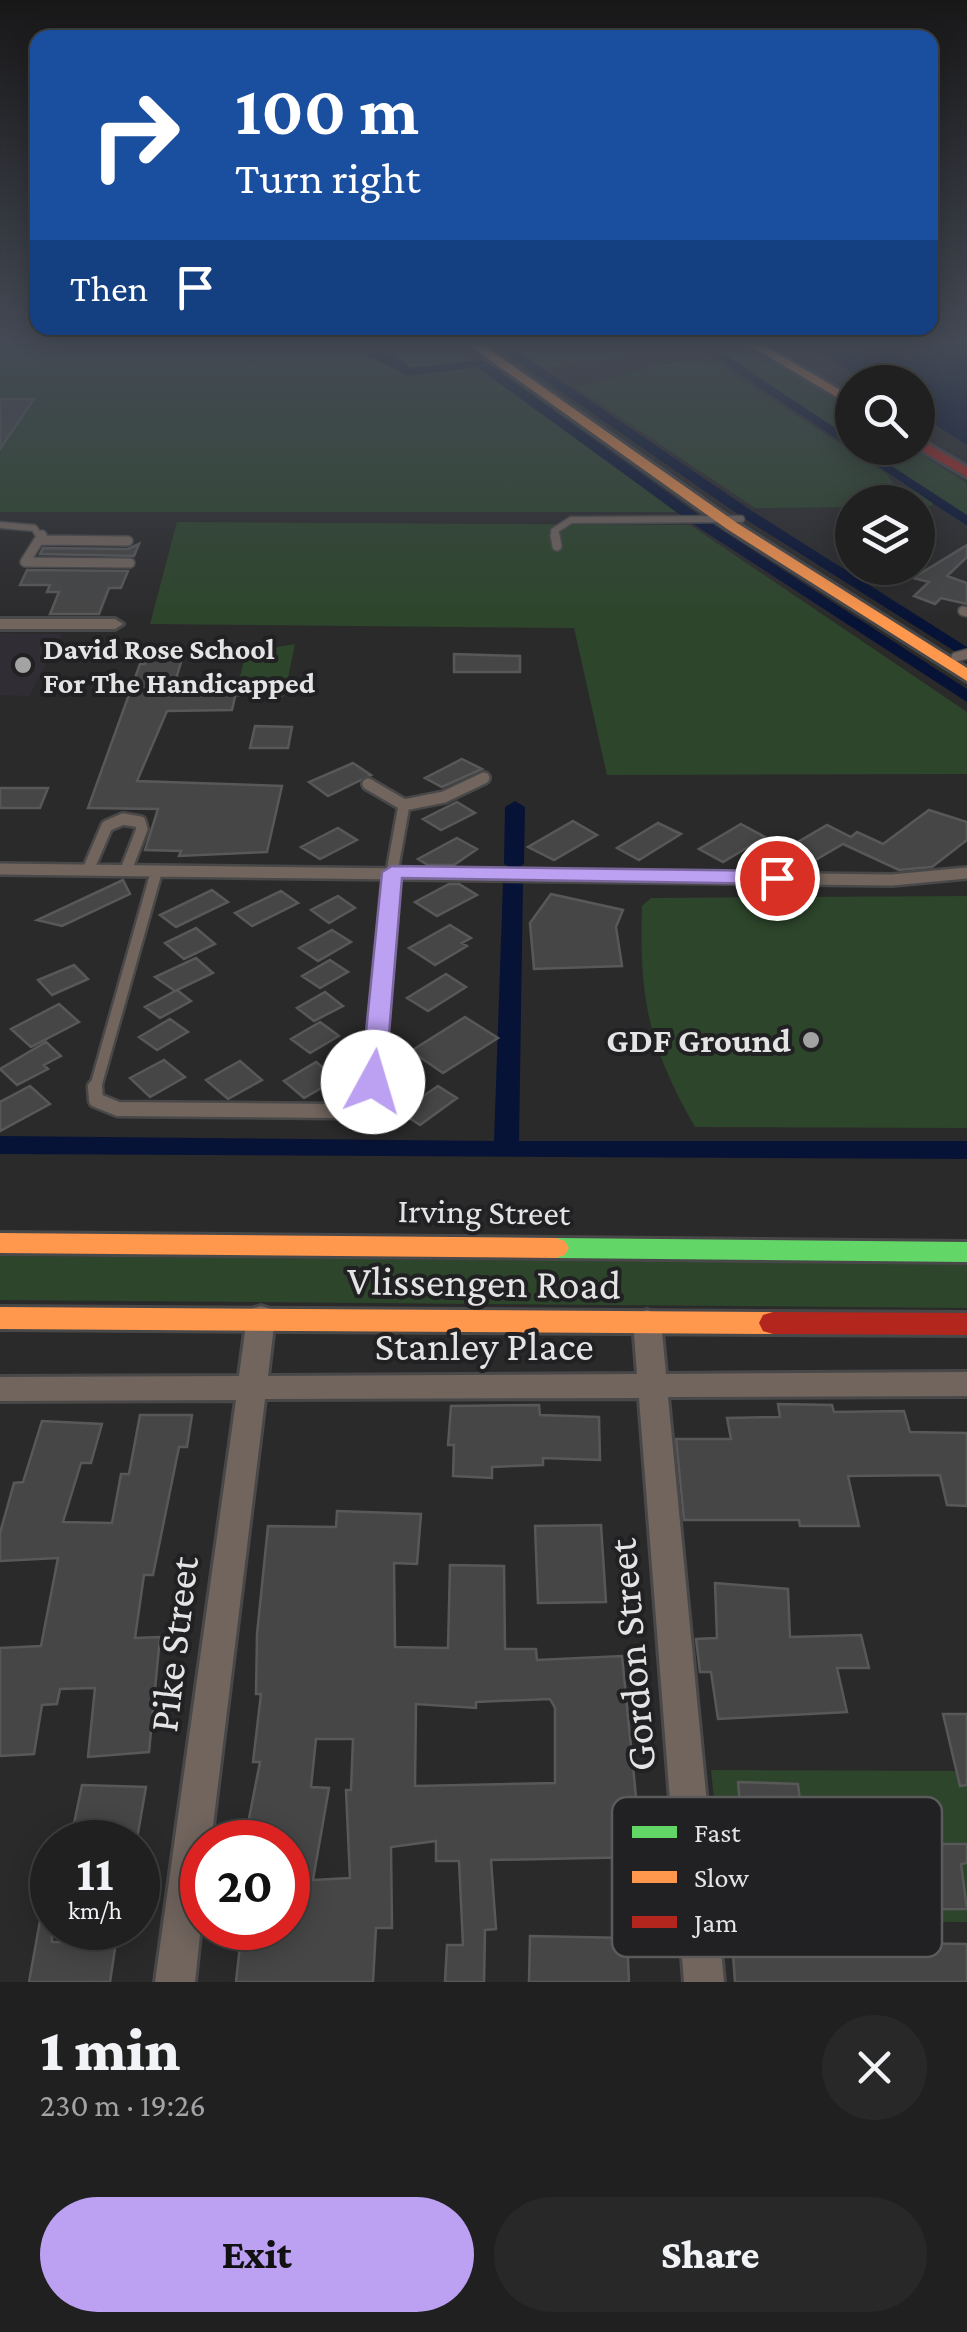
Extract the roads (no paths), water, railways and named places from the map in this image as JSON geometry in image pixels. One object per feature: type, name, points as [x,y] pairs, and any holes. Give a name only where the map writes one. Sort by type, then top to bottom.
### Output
[{"type":"main road","points":[[607,437],[724,519],[964,663]]},
{"type":"main road","points":[[613,437],[724,519]]},
{"type":"main road","points":[[935,453],[967,473]]},
{"type":"main road","name":"Irving Street","points":[[0,1243],[967,1252]]},
{"type":"main road","name":"Vlissengen Road","points":[[0,1318],[967,1324]]},
{"type":"street","points":[[0,624],[115,624]]},
{"type":"street","name":"Pike Street","points":[[175,1982],[261,1317]]},
{"type":"street","name":"Gordon Street","points":[[647,1321],[688,1797]]},
{"type":"street","name":"Stanley Place","points":[[0,1388],[967,1384]]},
{"type":"street","name":"Gordon Street","points":[[702,1957],[704,1982]]},
{"type":"lane","points":[[556,546],[554,531],[571,520],[724,519]]},
{"type":"lane","points":[[0,525],[34,528],[41,540]]},
{"type":"lane","points":[[41,540],[128,541]]},
{"type":"lane","points":[[41,540],[25,562],[130,563]]},
{"type":"lane","points":[[368,784],[404,805],[444,796],[484,778]]},
{"type":"lane","points":[[156,872],[94,1091],[98,1102],[110,1108],[331,1112],[364,1099],[373,1082],[392,872],[404,805]]},
{"type":"lane","points":[[88,870],[106,826],[128,818],[140,822],[142,829],[126,870]]},
{"type":"lane","points":[[0,869],[892,880],[967,873]]},
{"type":"waterway","points":[[582,437],[698,521],[967,697]]},
{"type":"waterway","points":[[635,437],[967,654]]},
{"type":"waterway","points":[[882,465],[967,522]]},
{"type":"waterway","points":[[514,864],[515,807]]},
{"type":"waterway","points":[[506,1150],[513,883]]},
{"type":"waterway","points":[[0,1145],[506,1150]]},
{"type":"waterway","points":[[506,1150],[967,1150]]},
{"type":"place","name":"David Rose School For The Handicapped","points":[[23,665]]},
{"type":"place","name":"GDF Ground","points":[[811,1040]]}]
